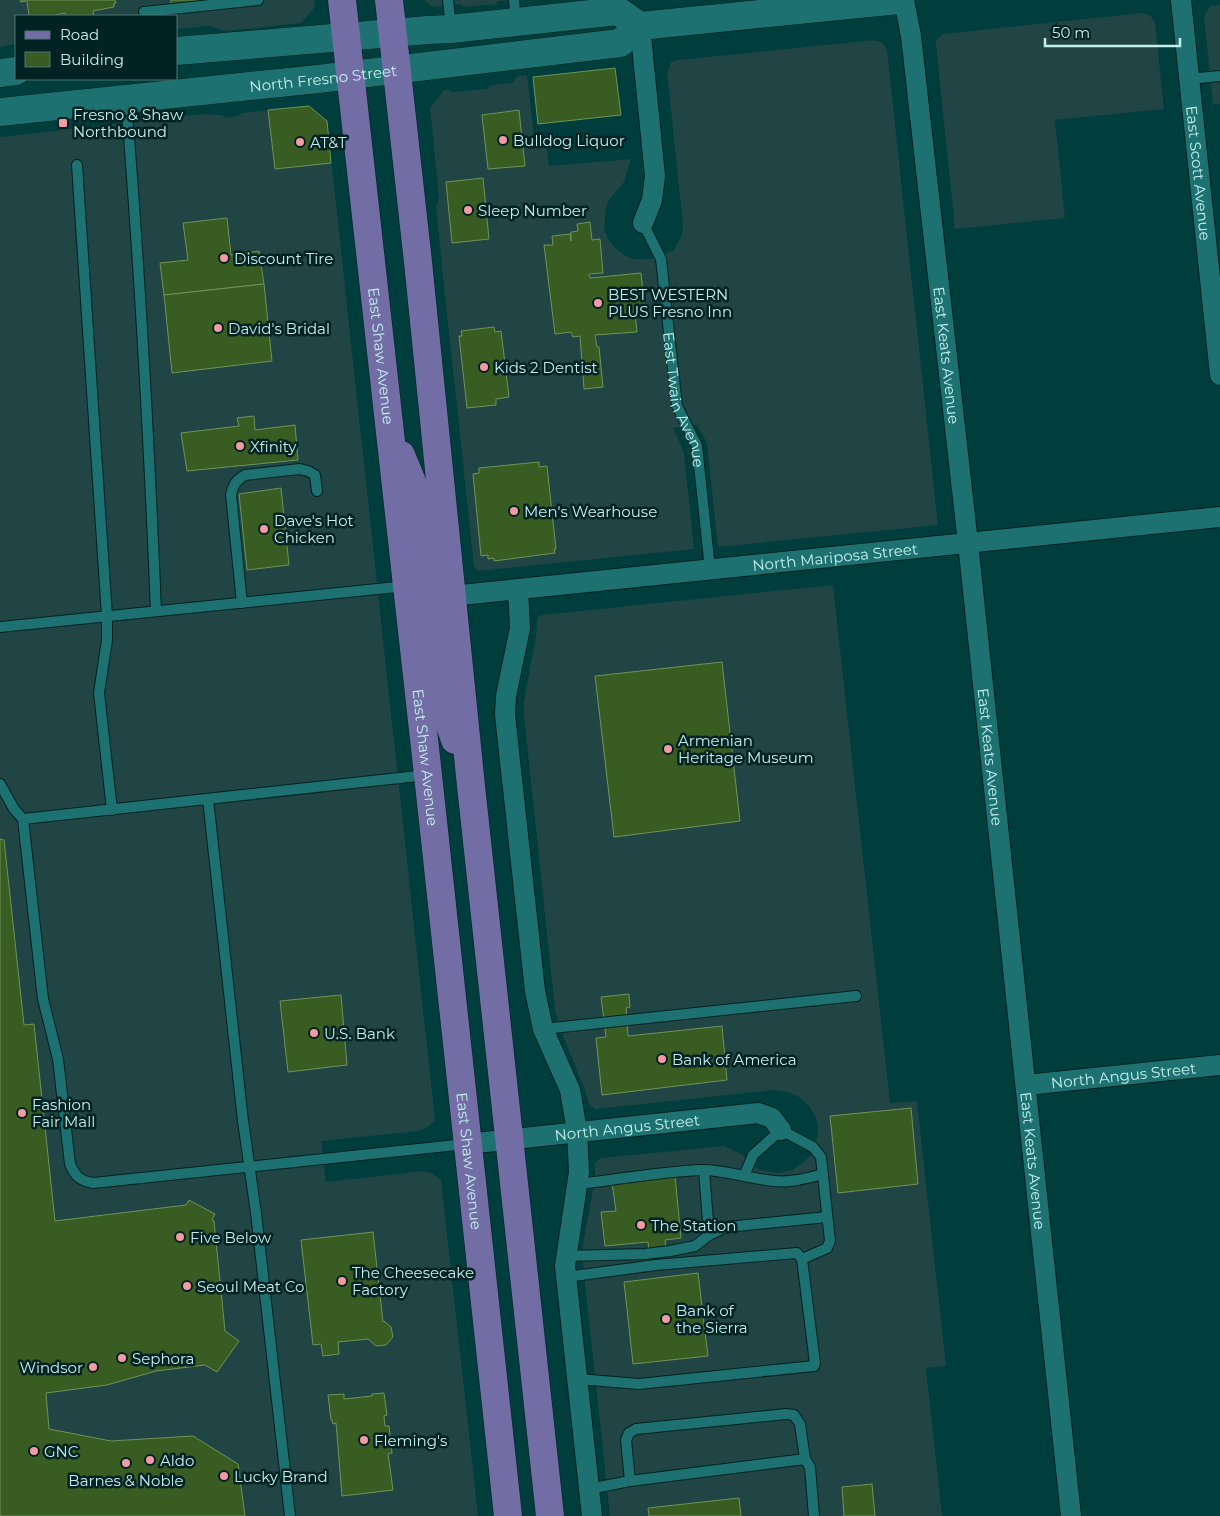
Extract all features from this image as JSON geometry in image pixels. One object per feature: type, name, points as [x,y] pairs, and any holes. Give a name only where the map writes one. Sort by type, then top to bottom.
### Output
[{"type":"main road","name":"East Shaw Avenue","points":[[342,0],[508,1516]]},
{"type":"main road","points":[[390,0],[471,786],[550,1516]]},
{"type":"main road","points":[[178,51],[451,29],[515,11],[565,13],[618,11],[640,26],[899,0]]},
{"type":"main road","name":"North Fresno Street","points":[[0,112],[620,43],[640,26]]},
{"type":"main road","points":[[0,73],[15,70]]},
{"type":"main road","points":[[389,426],[418,494],[428,580],[433,590],[441,595],[451,596]]},
{"type":"main road","points":[[407,586],[421,594],[431,613],[441,699],[471,786]]},
{"type":"street","name":"East Keats Avenue","points":[[904,0],[911,36],[968,543],[1071,1516]]},
{"type":"street","name":"East Scott Avenue","points":[[1181,0],[1220,375]]},
{"type":"street","name":"East Twain Avenue","points":[[640,26],[655,176],[652,200],[643,223]]},
{"type":"street","name":"North Mariposa Street","points":[[451,596],[1220,517]]},
{"type":"street","points":[[518,589],[520,628],[506,696],[505,715],[535,991],[543,1029],[570,1090],[577,1131],[580,1161],[566,1256],[566,1277],[592,1516]]},
{"type":"street","name":"North Angus Street","points":[[1026,1085],[1220,1065]]},
{"type":"street","name":"North Angus Street","points":[[467,1144],[758,1113],[772,1118],[781,1130]]},
{"type":"lane","points":[[144,12],[258,0]]},
{"type":"lane","points":[[448,0],[451,29]]},
{"type":"lane","points":[[1189,79],[1220,76]]},
{"type":"lane","points":[[126,99],[136,221],[156,611]]},
{"type":"lane","points":[[77,165],[106,616],[107,640],[99,693],[112,810]]},
{"type":"lane","name":"East Twain Avenue","points":[[643,223],[660,260],[677,406],[697,446],[710,569]]},
{"type":"lane","points":[[242,603],[231,495],[233,486],[239,478],[246,475],[300,469],[315,475],[317,491]]},
{"type":"lane","points":[[0,627],[407,586]]},
{"type":"lane","points":[[23,820],[428,775]]},
{"type":"lane","points":[[0,784],[14,809],[23,820],[42,999],[58,1059],[70,1164],[73,1172],[79,1179],[93,1182],[467,1144]]},
{"type":"lane","points":[[208,799],[248,1167],[256,1213],[290,1516]]},
{"type":"lane","points":[[543,1029],[856,996]]},
{"type":"lane","points":[[744,1176],[754,1155],[781,1130],[813,1147],[822,1157],[830,1241],[827,1248],[802,1259]]},
{"type":"lane","points":[[577,1184],[704,1170],[776,1182],[800,1181],[823,1174]]},
{"type":"lane","points":[[704,1170],[709,1235]]},
{"type":"lane","points":[[566,1256],[670,1251],[694,1246],[709,1235],[727,1227],[827,1217]]},
{"type":"lane","points":[[566,1277],[656,1265],[796,1253],[802,1259],[815,1363],[814,1366],[639,1384],[577,1379]]},
{"type":"lane","points":[[630,1481],[626,1440],[629,1433],[636,1429],[786,1414],[794,1415],[800,1424],[805,1459],[810,1467],[814,1516]]},
{"type":"lane","points":[[589,1489],[630,1481],[805,1459]]},
{"type":"shaded area","points":[[0,0],[314,0],[315,7],[301,23],[226,31],[208,26],[178,29],[178,15],[15,15],[15,44],[0,47]]},
{"type":"shaded area","points":[[424,0],[512,0],[498,1],[496,4],[464,7],[461,4],[433,7]]},
{"type":"shaded area","points":[[1220,5],[1220,104],[1213,104],[1204,17],[1211,6]]},
{"type":"shaded area","points":[[1142,13],[1150,15],[1155,23],[1164,109],[1055,120],[1065,218],[955,229],[936,45],[936,41],[942,34]]},
{"type":"shaded area","points":[[873,40],[882,42],[887,50],[938,525],[718,547],[707,443],[697,425],[673,428],[684,453],[694,549],[478,571],[474,566],[443,277],[436,207],[439,197],[430,108],[444,90],[448,89],[451,92],[487,89],[490,85],[512,83],[518,76],[527,75],[535,145],[546,143],[549,166],[631,159],[624,182],[609,200],[606,208],[604,229],[608,239],[623,254],[632,259],[651,259],[673,251],[682,235],[683,225],[667,73],[671,62]]},
{"type":"shaded area","points":[[305,106],[309,106],[327,121],[435,1120],[428,1127],[418,1131],[321,1141],[326,1182],[423,1171],[433,1174],[441,1180],[478,1516],[0,1516],[0,137],[201,114],[222,115],[226,118],[238,116],[241,113],[302,110]]},
{"type":"shaded area","points":[[833,585],[890,1103],[917,1101],[946,1366],[926,1368],[942,1516],[610,1516],[582,1256],[595,1179],[595,1163],[601,1158],[724,1146],[741,1154],[761,1170],[780,1173],[792,1170],[810,1156],[817,1138],[818,1127],[816,1117],[809,1106],[799,1097],[788,1092],[775,1090],[595,1109],[589,1104],[559,1026],[555,1010],[524,715],[524,701],[536,636],[537,620],[542,615]]},
{"type":"building","points":[[20,0],[115,0],[116,3],[114,3],[114,7],[93,11],[94,15],[66,15],[65,13],[29,15],[27,1],[21,2]]},
{"type":"building","points":[[171,0],[215,0],[171,5]]},
{"type":"building","points":[[615,68],[621,115],[538,124],[533,77]]},
{"type":"building","name":"AT&T","points":[[309,106],[327,121],[331,163],[275,169],[268,110]]},
{"type":"building","name":"Bulldog Liquor","points":[[519,110],[525,166],[488,169],[482,115]]},
{"type":"building","name":"Sleep Number","points":[[483,178],[489,239],[452,243],[446,182]]},
{"type":"building","name":"Discount Tire","points":[[227,218],[231,255],[259,251],[264,284],[164,295],[160,263],[188,260],[183,223]]},
{"type":"building","name":"BEST WESTERN PLUS Fresno Inn","points":[[590,222],[592,240],[600,239],[603,273],[589,274],[590,278],[641,273],[645,312],[635,313],[637,332],[595,335],[597,347],[599,347],[603,387],[584,389],[580,336],[573,337],[571,332],[555,334],[544,245],[553,245],[552,236],[570,234],[571,241],[571,232],[578,231],[577,224]]},
{"type":"building","name":"David's Bridal","points":[[264,284],[272,361],[172,373],[164,295]]},
{"type":"building","name":"Kids 2 Dentist","points":[[494,327],[495,332],[501,331],[509,397],[496,399],[496,405],[467,408],[459,336],[462,336],[461,331]]},
{"type":"building","name":"Xfinity","points":[[254,416],[255,430],[295,425],[298,460],[187,471],[181,433],[239,426],[237,418]]},
{"type":"building","name":"Men's Wearhouse","points":[[539,462],[539,467],[547,466],[555,553],[494,561],[494,558],[488,559],[488,555],[481,556],[473,474],[479,473],[479,468]]},
{"type":"building","name":"Dave's Hot Chicken","points":[[281,488],[289,565],[247,570],[239,494]]},
{"type":"building","name":"Armenian Heritage Museum","points":[[722,662],[740,821],[614,837],[595,676]]},
{"type":"building","name":"Fashion Fair Mall","points":[[0,839],[4,840],[24,1025],[34,1024],[55,1221],[186,1205],[189,1200],[215,1214],[212,1220],[214,1221],[225,1331],[239,1341],[217,1372],[205,1365],[156,1371],[107,1385],[46,1393],[49,1429],[111,1441],[193,1436],[238,1464],[245,1516],[0,1516]]},
{"type":"building","name":"Bank of America","points":[[629,994],[630,1007],[626,1008],[628,1036],[722,1026],[727,1080],[602,1095],[596,1038],[606,1037],[601,997]]},
{"type":"building","name":"U.S. Bank","points":[[341,995],[347,1065],[288,1072],[280,1001]]},
{"type":"building","points":[[911,1108],[918,1184],[838,1193],[830,1116]]},
{"type":"building","name":"The Station","points":[[675,1176],[681,1238],[665,1240],[666,1250],[649,1252],[648,1242],[605,1246],[601,1212],[616,1211],[612,1183]]},
{"type":"building","name":"The Cheesecake Factory","points":[[373,1232],[383,1322],[391,1327],[393,1337],[386,1345],[376,1346],[368,1339],[338,1342],[339,1354],[323,1356],[321,1344],[313,1345],[301,1240]]},
{"type":"building","name":"Bank of the Sierra","points":[[698,1273],[708,1356],[633,1364],[624,1282]]},
{"type":"building","name":"Fleming's","points":[[384,1393],[387,1415],[384,1416],[385,1426],[389,1426],[392,1453],[388,1454],[393,1490],[342,1496],[336,1423],[333,1424],[331,1420],[328,1395],[344,1394],[344,1399]]},
{"type":"building","points":[[872,1484],[875,1516],[844,1516],[842,1487]]},
{"type":"building","points":[[739,1498],[741,1516],[649,1516],[648,1508]]},
{"type":"place","name":"Fresno & Shaw Northbound","points":[[63,123]]},
{"type":"place","name":"Bulldog Liquor","points":[[503,140]]},
{"type":"place","name":"AT&T","points":[[300,142]]},
{"type":"place","name":"Sleep Number","points":[[468,210]]},
{"type":"place","name":"Discount Tire","points":[[224,258]]},
{"type":"place","name":"BEST WESTERN PLUS Fresno Inn","points":[[598,303]]},
{"type":"place","name":"David's Bridal","points":[[218,328]]},
{"type":"place","name":"Kids 2 Dentist","points":[[484,367]]},
{"type":"place","name":"Xfinity","points":[[240,446]]},
{"type":"place","name":"Men's Wearhouse","points":[[514,511]]},
{"type":"place","name":"Dave's Hot Chicken","points":[[264,529]]},
{"type":"place","name":"Armenian Heritage Museum","points":[[668,749]]},
{"type":"place","name":"U.S. Bank","points":[[314,1033]]},
{"type":"place","name":"Bank of America","points":[[662,1059]]},
{"type":"place","name":"Fashion Fair Mall","points":[[22,1113]]},
{"type":"place","name":"The Station","points":[[641,1225]]},
{"type":"place","name":"Five Below","points":[[180,1237]]},
{"type":"place","name":"The Cheesecake Factory","points":[[342,1281]]},
{"type":"place","name":"Seoul Meat Co","points":[[187,1286]]},
{"type":"place","name":"Bank of the Sierra","points":[[666,1319]]},
{"type":"place","name":"Sephora","points":[[122,1358]]},
{"type":"place","name":"Windsor","points":[[93,1367]]},
{"type":"place","name":"Fleming's","points":[[364,1440]]},
{"type":"place","name":"GNC","points":[[34,1451]]},
{"type":"place","name":"Aldo","points":[[150,1460]]},
{"type":"place","name":"Barnes & Noble","points":[[126,1463]]},
{"type":"place","name":"Lucky Brand","points":[[224,1476]]}]
